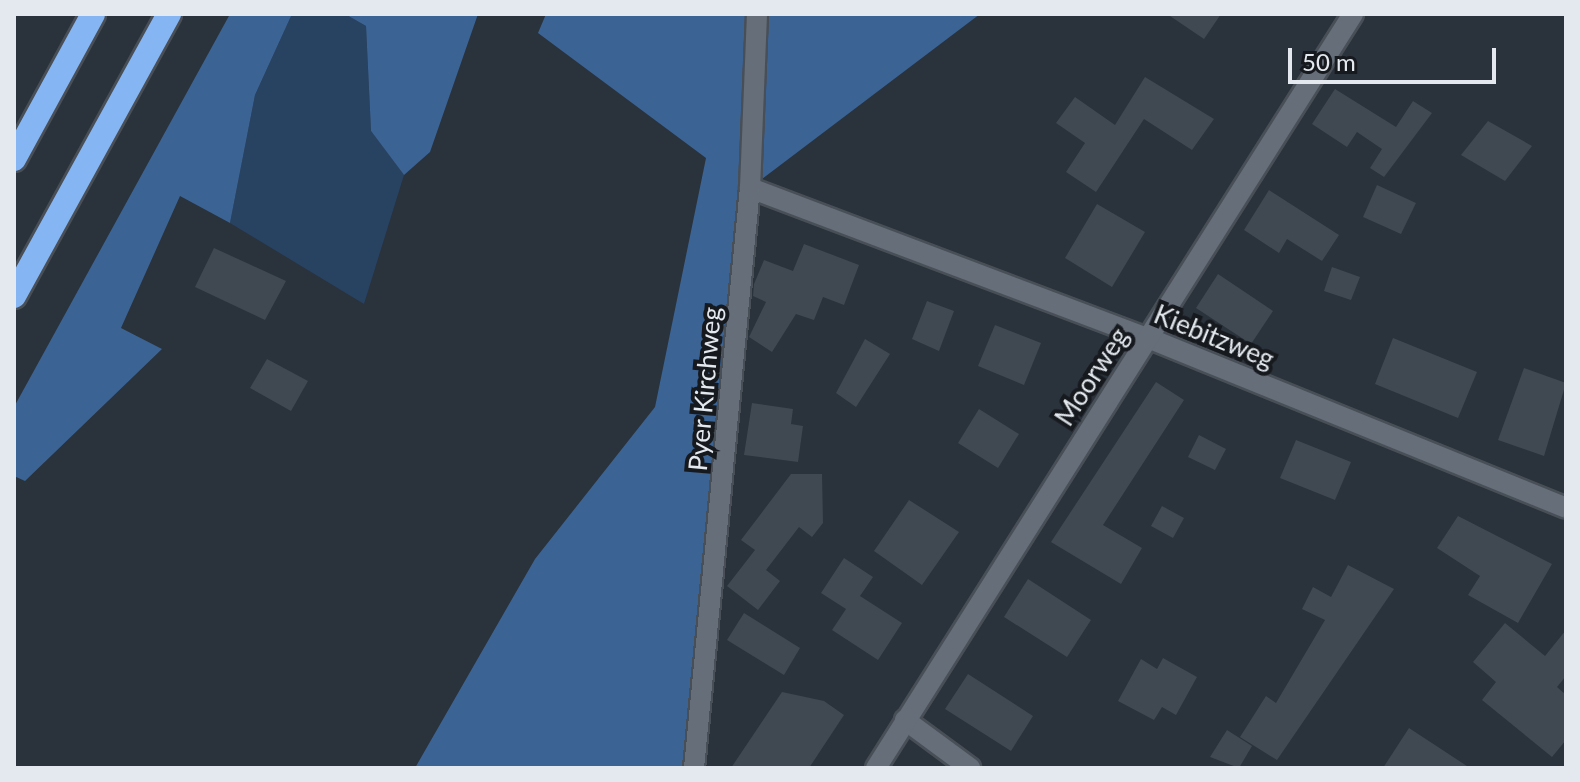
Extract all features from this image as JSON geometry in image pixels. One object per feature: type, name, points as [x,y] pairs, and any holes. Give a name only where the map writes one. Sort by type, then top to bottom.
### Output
[{"type":"highway","points":[[14,159],[93,14]]},
{"type":"highway","points":[[14,296],[169,14]]},
{"type":"street","name":"Pyer Kirchweg","points":[[694,768],[750,188],[757,14]]},
{"type":"street","name":"Moorweg","points":[[876,768],[1353,14]]},
{"type":"street","name":"Kiebitzweg","points":[[750,188],[1148,338],[1566,508]]},
{"type":"street","points":[[905,720],[970,768]]},
{"type":"shaded area","points":[[230,14],[292,14],[255,95],[230,223],[180,196],[121,328],[162,349],[25,481],[14,476],[14,407]]},
{"type":"shaded area","points":[[292,14],[345,14],[366,26],[371,131],[404,175],[364,304],[230,223],[255,95]]},
{"type":"shaded area","points":[[345,14],[478,14],[430,152],[404,175],[371,131],[366,26]]},
{"type":"shaded area","points":[[546,14],[980,14],[750,188],[694,768],[415,768],[535,559],[655,407],[706,158],[538,33]]},
{"type":"building","points":[[1167,14],[1221,14],[1204,39]]},
{"type":"building","points":[[1145,77],[1214,119],[1192,150],[1144,119],[1096,192],[1066,172],[1085,143],[1056,123],[1075,97],[1115,125]]},
{"type":"building","points":[[1335,89],[1396,127],[1413,101],[1432,113],[1384,177],[1370,168],[1382,149],[1357,132],[1347,147],[1312,124]]},
{"type":"building","points":[[1488,121],[1532,146],[1505,181],[1461,155]]},
{"type":"building","points":[[1377,185],[1416,203],[1401,234],[1363,217]]},
{"type":"building","points":[[1269,190],[1339,235],[1322,261],[1287,239],[1279,253],[1244,230]]},
{"type":"building","points":[[1097,204],[1145,232],[1112,287],[1065,258]]},
{"type":"building","points":[[804,244],[859,265],[844,305],[823,297],[814,320],[796,314],[772,352],[749,337],[766,302],[753,296],[754,284],[764,260],[793,271]]},
{"type":"building","points":[[214,248],[286,281],[265,320],[195,287]]},
{"type":"building","points":[[1332,267],[1360,277],[1351,300],[1324,291]]},
{"type":"building","points":[[1218,274],[1273,311],[1251,344],[1196,308]]},
{"type":"building","points":[[927,301],[954,311],[939,351],[912,339]]},
{"type":"building","points":[[995,325],[1041,343],[1024,385],[978,366]]},
{"type":"building","points":[[1393,338],[1477,372],[1458,418],[1375,384]]},
{"type":"building","points":[[865,339],[890,354],[856,407],[836,393]]},
{"type":"building","points":[[267,359],[308,381],[291,411],[250,388]]},
{"type":"building","points":[[1524,368],[1566,383],[1544,456],[1498,440]]},
{"type":"building","points":[[1156,382],[1184,400],[1103,525],[1142,548],[1121,584],[1051,542]]},
{"type":"building","points":[[752,403],[793,409],[791,424],[803,426],[798,462],[744,455]]},
{"type":"building","points":[[979,409],[1019,434],[998,468],[958,443]]},
{"type":"building","points":[[1199,435],[1226,449],[1215,470],[1188,457]]},
{"type":"building","points":[[1296,440],[1351,462],[1335,500],[1280,478]]},
{"type":"building","points":[[791,474],[822,474],[823,523],[812,537],[799,527],[766,570],[780,581],[758,610],[727,586],[755,550],[741,540]]},
{"type":"building","points":[[909,500],[959,532],[922,585],[874,551]]},
{"type":"building","points":[[1162,506],[1184,518],[1173,538],[1151,526]]},
{"type":"building","points":[[1458,516],[1552,564],[1518,623],[1468,595],[1480,576],[1437,548]]},
{"type":"building","points":[[844,558],[873,577],[860,596],[902,623],[878,660],[832,630],[846,609],[821,593]]},
{"type":"building","points":[[1348,565],[1394,589],[1277,760],[1240,737],[1266,696],[1276,703],[1325,620],[1302,609],[1313,587],[1331,597]]},
{"type":"building","points":[[1028,579],[1091,620],[1067,657],[1004,617]]},
{"type":"building","points":[[744,613],[800,648],[784,675],[727,640]]},
{"type":"building","points":[[1505,623],[1545,656],[1566,630],[1566,676],[1557,687],[1566,695],[1566,740],[1552,757],[1482,700],[1496,682],[1473,662]]},
{"type":"building","points":[[1163,658],[1197,677],[1176,715],[1162,707],[1154,720],[1118,701],[1141,659],[1157,669]]},
{"type":"building","points":[[968,674],[1033,716],[1011,751],[945,709]]},
{"type":"building","points":[[782,692],[824,701],[844,715],[809,768],[731,768]]},
{"type":"building","points":[[1409,728],[1470,768],[1383,768]]},
{"type":"building","points":[[1227,730],[1252,746],[1239,768],[1210,757]]}]
